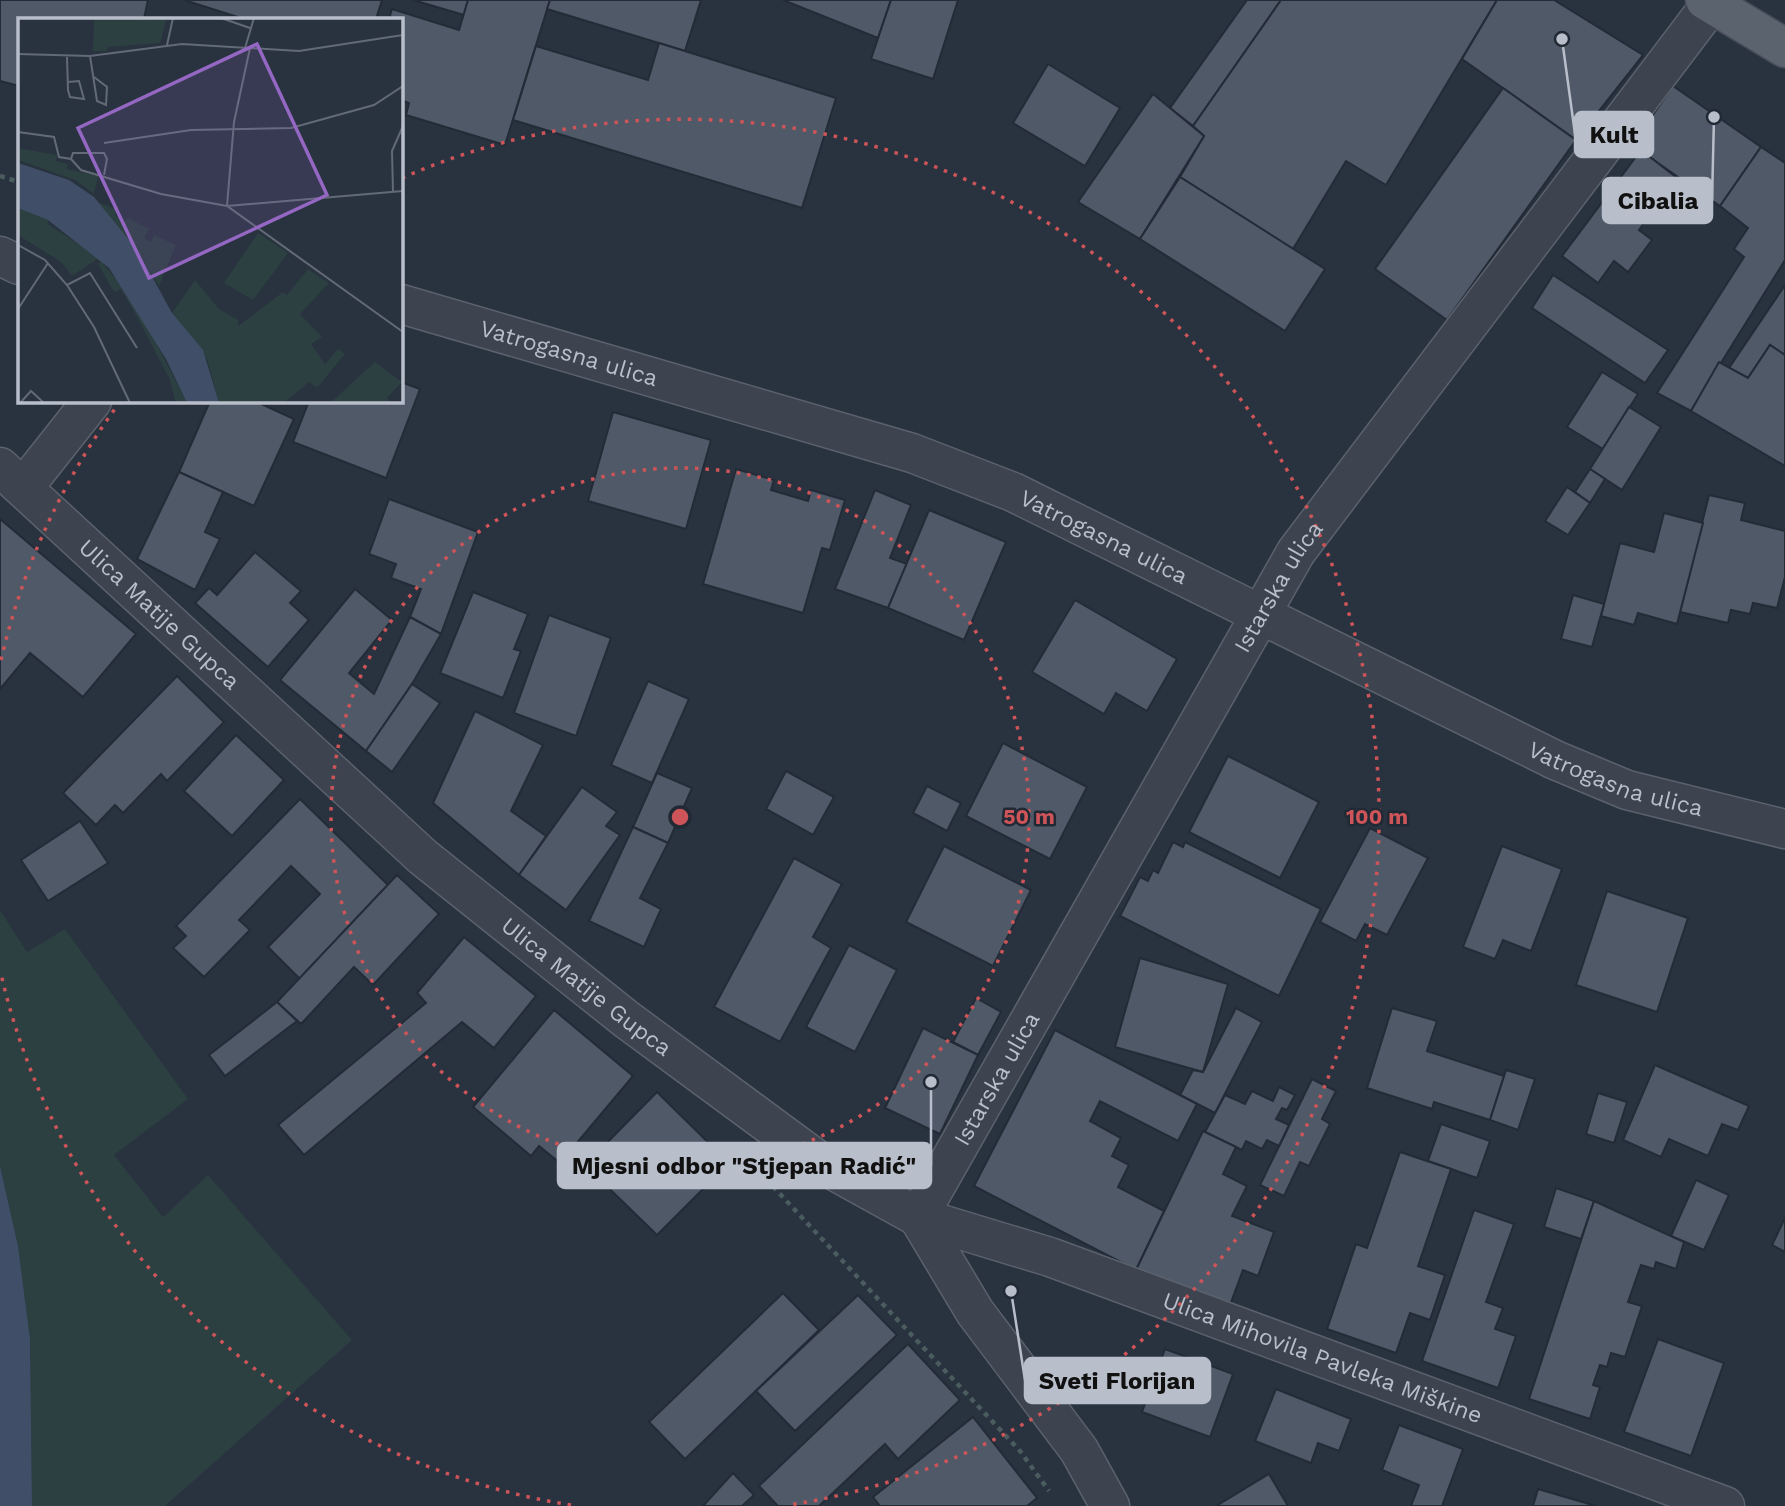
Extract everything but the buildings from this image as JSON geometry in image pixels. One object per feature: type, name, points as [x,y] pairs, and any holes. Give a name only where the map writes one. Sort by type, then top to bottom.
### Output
[{"type":"main road","points":[[1708,2],[1785,48]]},
{"type":"street","name":"Istarska ulica","points":[[918,1217],[1296,552],[1708,2]]},
{"type":"street","points":[[0,256],[18,265]]},
{"type":"street","name":"Vatrogasna ulica","points":[[402,304],[912,453],[1013,492],[1260,617],[1555,760],[1627,790],[1785,829]]},
{"type":"street","points":[[12,477],[91,402]]},
{"type":"street","name":"Ulica Matije Gupca","points":[[12,477],[424,857],[626,1019],[824,1165],[918,1217]]},
{"type":"street","points":[[918,1217],[975,1312],[1079,1450],[1110,1506]]},
{"type":"street","name":"Ulica Mihovila Pavleka Miškine","points":[[918,1217],[1051,1257],[1724,1506]]},
{"type":"path","points":[[0,176],[18,182]]},
{"type":"shaded area","points":[[0,910],[27,952],[65,929],[188,1099],[114,1155],[163,1217],[208,1175],[352,1340],[165,1506],[32,1506],[30,1339],[18,1246],[0,1166]]},
{"type":"water","points":[[0,1166],[18,1246],[30,1339],[32,1506],[0,1506]]},
{"type":"place","name":"Kult","points":[[1562,39]]},
{"type":"place","name":"Cibalia","points":[[1714,117]]},
{"type":"place","name":"Mjesni odbor \"Stjepan Radić\"","points":[[931,1082]]},
{"type":"place","name":"Sveti Florijan","points":[[1011,1291]]}]
